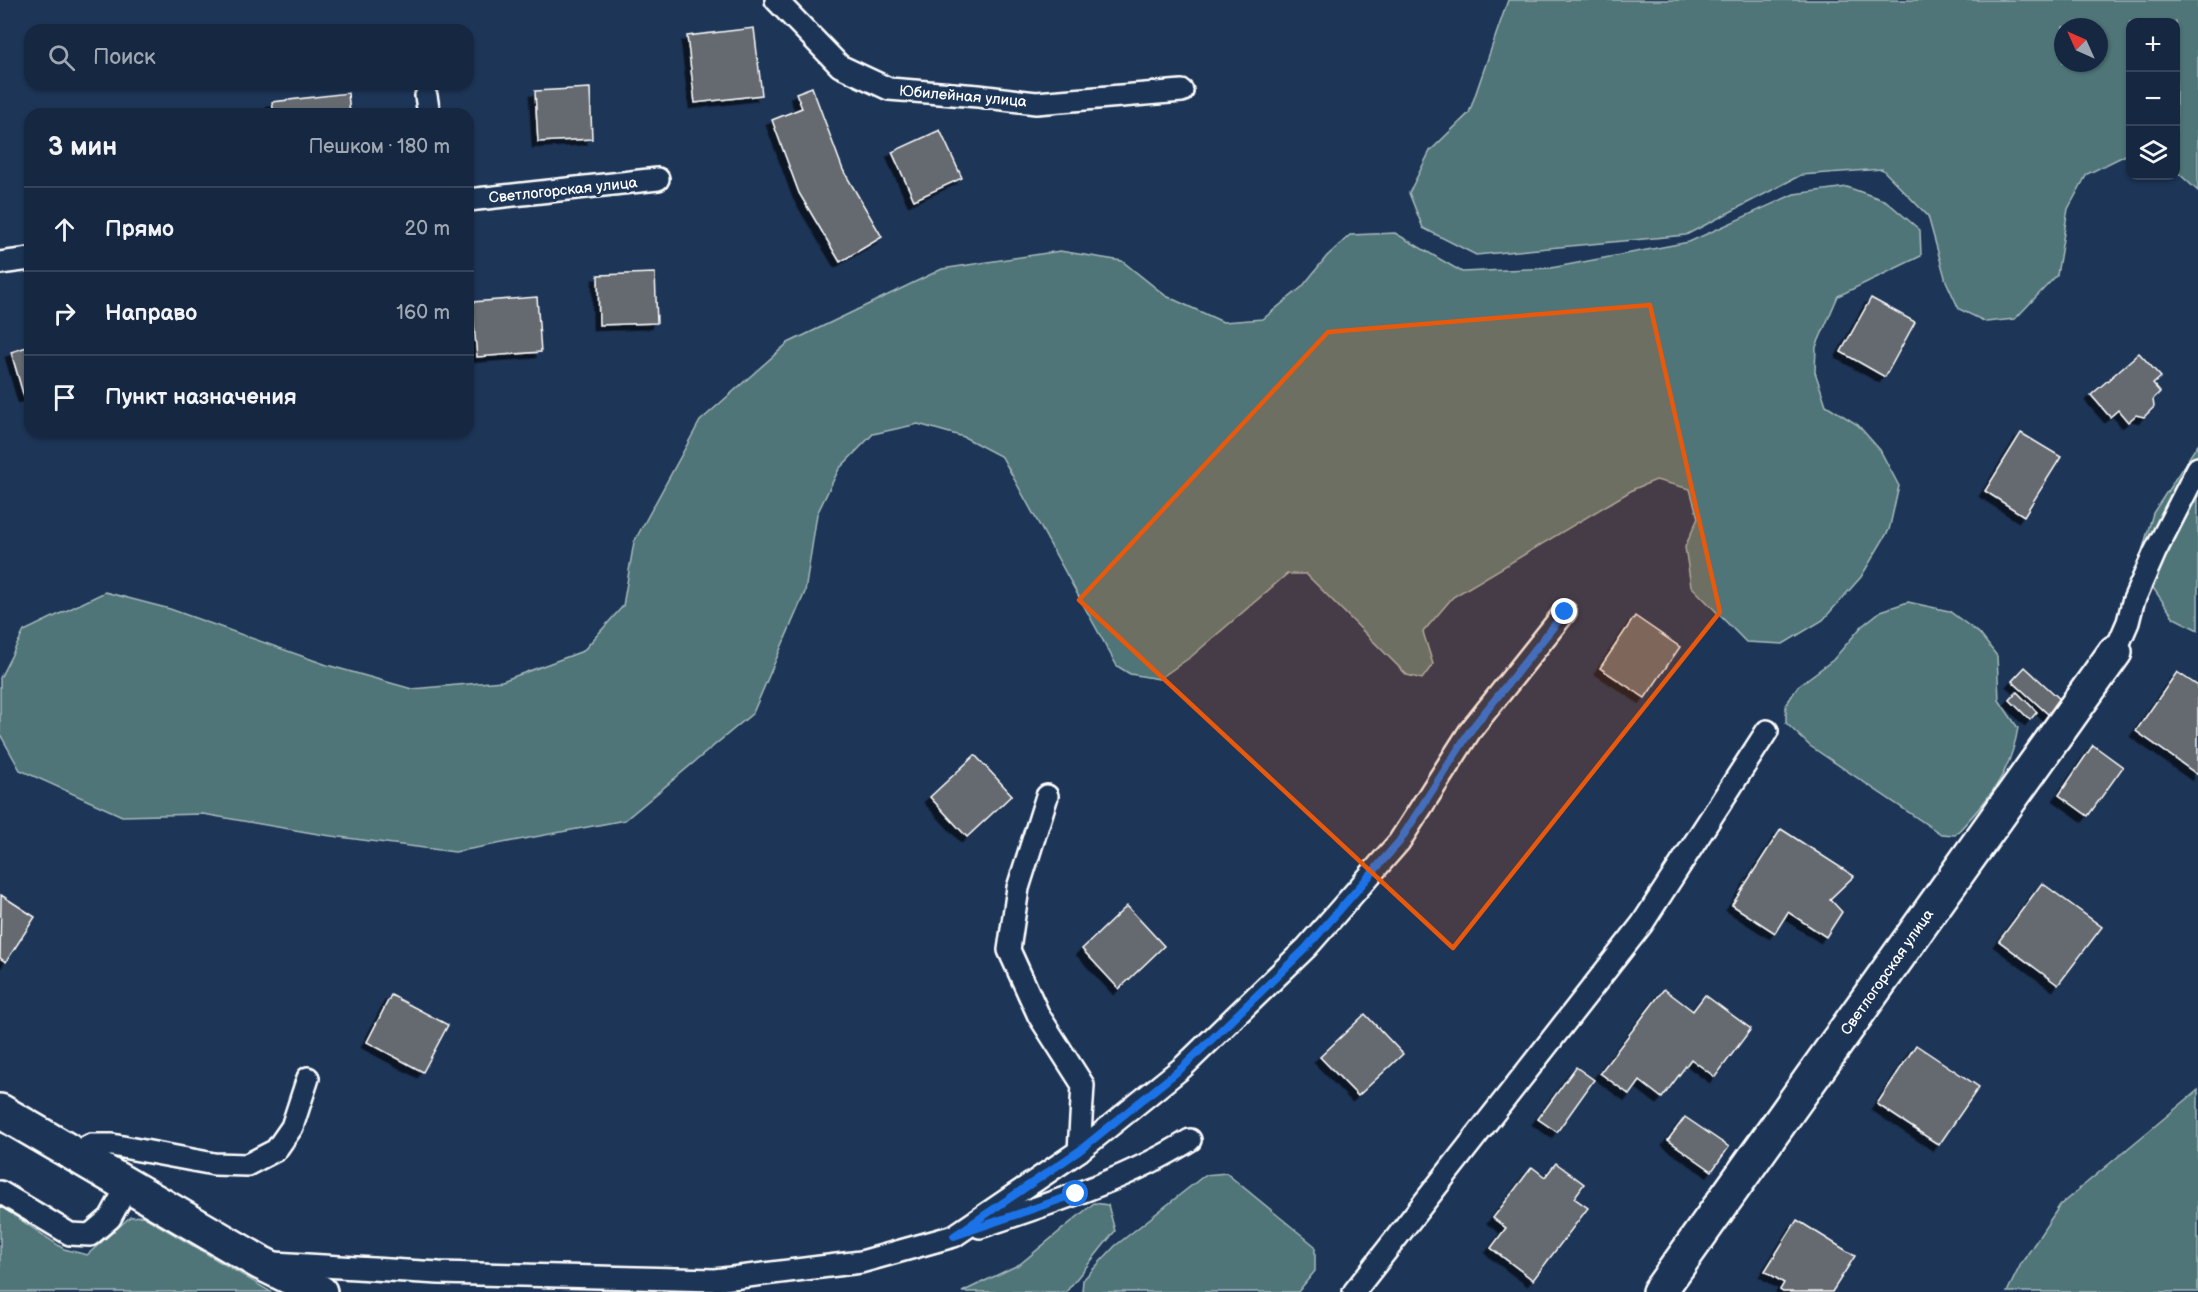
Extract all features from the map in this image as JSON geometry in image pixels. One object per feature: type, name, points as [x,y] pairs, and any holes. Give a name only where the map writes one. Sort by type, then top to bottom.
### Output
[{"type":"street","name":"Светлогорская улица","points":[[1659,1292],[2115,652]]},
{"type":"street","points":[[0,1111],[261,1263],[320,1292]]},
{"type":"lane","name":"Юбилейная улица","points":[[776,0],[840,66],[889,89],[1036,103],[1182,91]]},
{"type":"lane","name":"Светлогорская улица","points":[[474,199],[658,179]]},
{"type":"lane","points":[[0,263],[24,260]]},
{"type":"lane","points":[[2115,652],[2128,622],[2133,602],[2151,562],[2198,468]]},
{"type":"lane","points":[[954,1236],[1079,1151],[1183,1067],[1307,947],[1399,842],[1470,731],[1565,612]]},
{"type":"lane","points":[[1354,1292],[1642,924],[1767,731]]},
{"type":"lane","points":[[1047,796],[1018,888],[1010,950],[1039,1016],[1083,1085],[1079,1151]]},
{"type":"lane","points":[[74,1154],[91,1145],[112,1145],[213,1164],[247,1165],[276,1150],[292,1127],[308,1078]]},
{"type":"lane","points":[[261,1263],[439,1273],[714,1280],[861,1262],[954,1236],[1076,1194],[1161,1158],[1190,1140]]},
{"type":"lane","points":[[0,1192],[70,1234],[90,1235],[110,1218],[128,1185]]},
{"type":"highlighted area","points":[[1650,305],[1720,612],[1453,948],[1079,600],[1328,332]]},
{"type":"green space","points":[[1508,0],[2198,0],[2198,191],[2180,175],[2180,18],[2126,18],[2126,155],[2087,174],[2068,209],[2057,275],[2015,319],[1986,322],[1959,309],[1946,281],[1928,216],[1882,169],[1801,175],[1686,235],[1476,255],[1423,228],[1409,193],[1430,151],[1469,113]]},
{"type":"green space","points":[[1847,187],[1886,201],[1920,230],[1921,256],[1838,296],[1816,347],[1815,372],[1826,405],[1858,425],[1880,450],[1899,486],[1889,530],[1861,577],[1823,620],[1783,644],[1746,642],[1691,586],[1685,547],[1698,518],[1690,489],[1656,480],[1634,489],[1453,597],[1423,632],[1433,664],[1422,679],[1407,675],[1306,574],[1287,574],[1192,656],[1159,679],[1130,674],[1117,666],[1002,457],[964,437],[918,424],[873,434],[839,469],[817,514],[805,592],[753,713],[625,820],[455,852],[324,835],[203,814],[122,816],[20,770],[0,734],[0,678],[24,631],[105,592],[170,609],[327,665],[412,689],[502,681],[583,651],[623,606],[634,542],[700,421],[788,343],[942,269],[1060,251],[1122,261],[1166,296],[1223,322],[1263,319],[1302,287],[1327,256],[1350,235],[1395,233],[1462,272],[1551,268],[1689,242],[1794,194]]},
{"type":"green space","points":[[2198,444],[2198,630],[2174,618],[2151,585],[2141,555],[2153,513]]},
{"type":"green space","points":[[1908,602],[1949,611],[1980,634],[1997,656],[1999,700],[2018,728],[2009,760],[1996,787],[1955,835],[1941,834],[1810,746],[1786,723],[1786,705],[1798,686],[1833,660],[1862,626],[1881,611]]},
{"type":"green space","points":[[2198,1090],[2198,1292],[2007,1292],[2021,1264],[2060,1205]]},
{"type":"green space","points":[[1226,1173],[1315,1246],[1315,1271],[1298,1292],[1082,1292],[1083,1280],[1115,1246],[1205,1175]]},
{"type":"green space","points":[[1094,1203],[1108,1205],[1115,1231],[1066,1292],[962,1292],[1020,1264]]},
{"type":"green space","points":[[0,1208],[64,1249],[87,1255],[130,1217],[143,1216],[271,1292],[0,1292]]},
{"type":"building","points":[[754,28],[762,95],[695,103],[687,36]]},
{"type":"building","points":[[812,87],[843,170],[882,237],[840,262],[799,193],[772,120],[802,108],[796,93]]},
{"type":"building","points":[[590,88],[592,139],[538,142],[535,91]]},
{"type":"building","points":[[348,93],[349,108],[273,108],[272,102]]},
{"type":"building","points":[[940,130],[962,178],[914,200],[892,152]]},
{"type":"building","points":[[655,273],[657,323],[599,325],[598,275]]},
{"type":"building","points":[[537,297],[541,352],[477,357],[474,302]]},
{"type":"building","points":[[1871,298],[1915,322],[1885,377],[1841,352]]},
{"type":"building","points":[[24,348],[24,397],[11,352]]},
{"type":"building","points":[[2139,353],[2161,377],[2153,384],[2160,392],[2153,399],[2154,407],[2144,417],[2136,415],[2128,422],[2118,410],[2110,417],[2091,395]]},
{"type":"building","points":[[2021,433],[2061,457],[2024,516],[1985,491]]},
{"type":"building","points":[[1635,616],[1680,647],[1645,698],[1600,668]]},
{"type":"building","points":[[2025,667],[2062,701],[2049,715],[2012,681]]},
{"type":"building","points":[[2177,672],[2198,686],[2198,775],[2136,731]]},
{"type":"building","points":[[2017,692],[2037,712],[2030,720],[2010,700]]},
{"type":"building","points":[[2093,745],[2123,767],[2088,816],[2059,795]]},
{"type":"building","points":[[975,755],[1012,795],[967,837],[930,797]]},
{"type":"building","points":[[1781,829],[1854,876],[1830,899],[1842,912],[1826,937],[1788,912],[1775,933],[1732,905]]},
{"type":"building","points":[[2042,883],[2102,927],[2058,985],[1999,941]]},
{"type":"building","points":[[1,895],[35,917],[6,962],[0,958]]},
{"type":"building","points":[[1127,906],[1164,946],[1119,989],[1082,949]]},
{"type":"building","points":[[1664,989],[1693,1011],[1705,995],[1751,1029],[1715,1077],[1691,1059],[1662,1098],[1640,1081],[1630,1095],[1600,1073]]},
{"type":"building","points":[[391,995],[448,1025],[423,1072],[367,1042]]},
{"type":"building","points":[[1365,1014],[1403,1054],[1358,1096],[1320,1057]]},
{"type":"building","points":[[1916,1045],[1979,1087],[1939,1145],[1877,1104]]},
{"type":"building","points":[[1576,1067],[1594,1080],[1557,1132],[1538,1119]]},
{"type":"building","points":[[1685,1117],[1729,1147],[1712,1171],[1668,1140]]},
{"type":"building","points":[[1556,1163],[1584,1184],[1574,1198],[1588,1208],[1533,1280],[1491,1248],[1506,1228],[1493,1218],[1532,1167],[1545,1177]]},
{"type":"building","points":[[1797,1220],[1855,1256],[1832,1292],[1783,1292],[1780,1290],[1784,1283],[1765,1271]]},
{"type":"route","points":[[1076,1194],[954,1236],[1079,1151],[1183,1067],[1307,947],[1399,842],[1470,731],[1565,612]]}]
